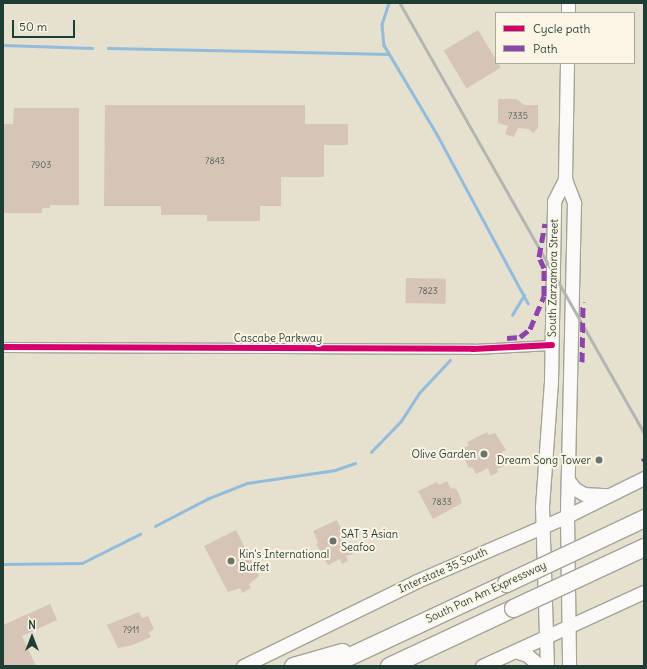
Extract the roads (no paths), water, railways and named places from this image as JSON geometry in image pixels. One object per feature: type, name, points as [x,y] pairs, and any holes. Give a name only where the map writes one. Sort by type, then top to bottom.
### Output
[{"type":"highway","name":"South Pan Am Expressway","points":[[328,666],[644,518]]},
{"type":"highway","points":[[389,666],[644,547]]},
{"type":"highway","points":[[294,666],[382,640]]},
{"type":"main road","name":"South Zarzamora Street","points":[[567,64],[565,180],[574,203],[567,516],[569,666]]},
{"type":"main road","name":"South Zarzamora Street","points":[[546,666],[542,527],[552,345],[554,201],[565,180]]},
{"type":"main road","name":"Interstate 35 South","points":[[243,666],[417,581],[567,516],[644,478]]},
{"type":"main road","points":[[568,480],[575,490],[584,494],[612,494]]},
{"type":"main road","points":[[482,666],[644,592]]},
{"type":"main road","points":[[515,651],[527,655],[540,666]]},
{"type":"street","name":"Cascabe Parkway","points":[[3,347],[473,349],[552,345]]},
{"type":"waterway","points":[[389,3],[382,24],[384,45],[438,136],[528,303]]},
{"type":"waterway","points":[[3,45],[92,48]]},
{"type":"waterway","points":[[108,48],[389,54]]},
{"type":"waterway","points":[[512,315],[524,295]]},
{"type":"waterway","points":[[371,452],[401,421],[419,393],[450,360]]},
{"type":"waterway","points":[[155,526],[207,499],[247,483],[335,470],[355,463]]},
{"type":"waterway","points":[[3,564],[82,563],[140,534]]},
{"type":"railway","points":[[400,3],[644,433]]},
{"type":"place","name":"Olive Garden","points":[[484,454]]},
{"type":"place","name":"Dream Song Tower","points":[[599,460]]},
{"type":"place","name":"SAT 3 Asian Seafoo","points":[[333,541]]},
{"type":"place","name":"Kin's International Buffet","points":[[231,561]]}]
